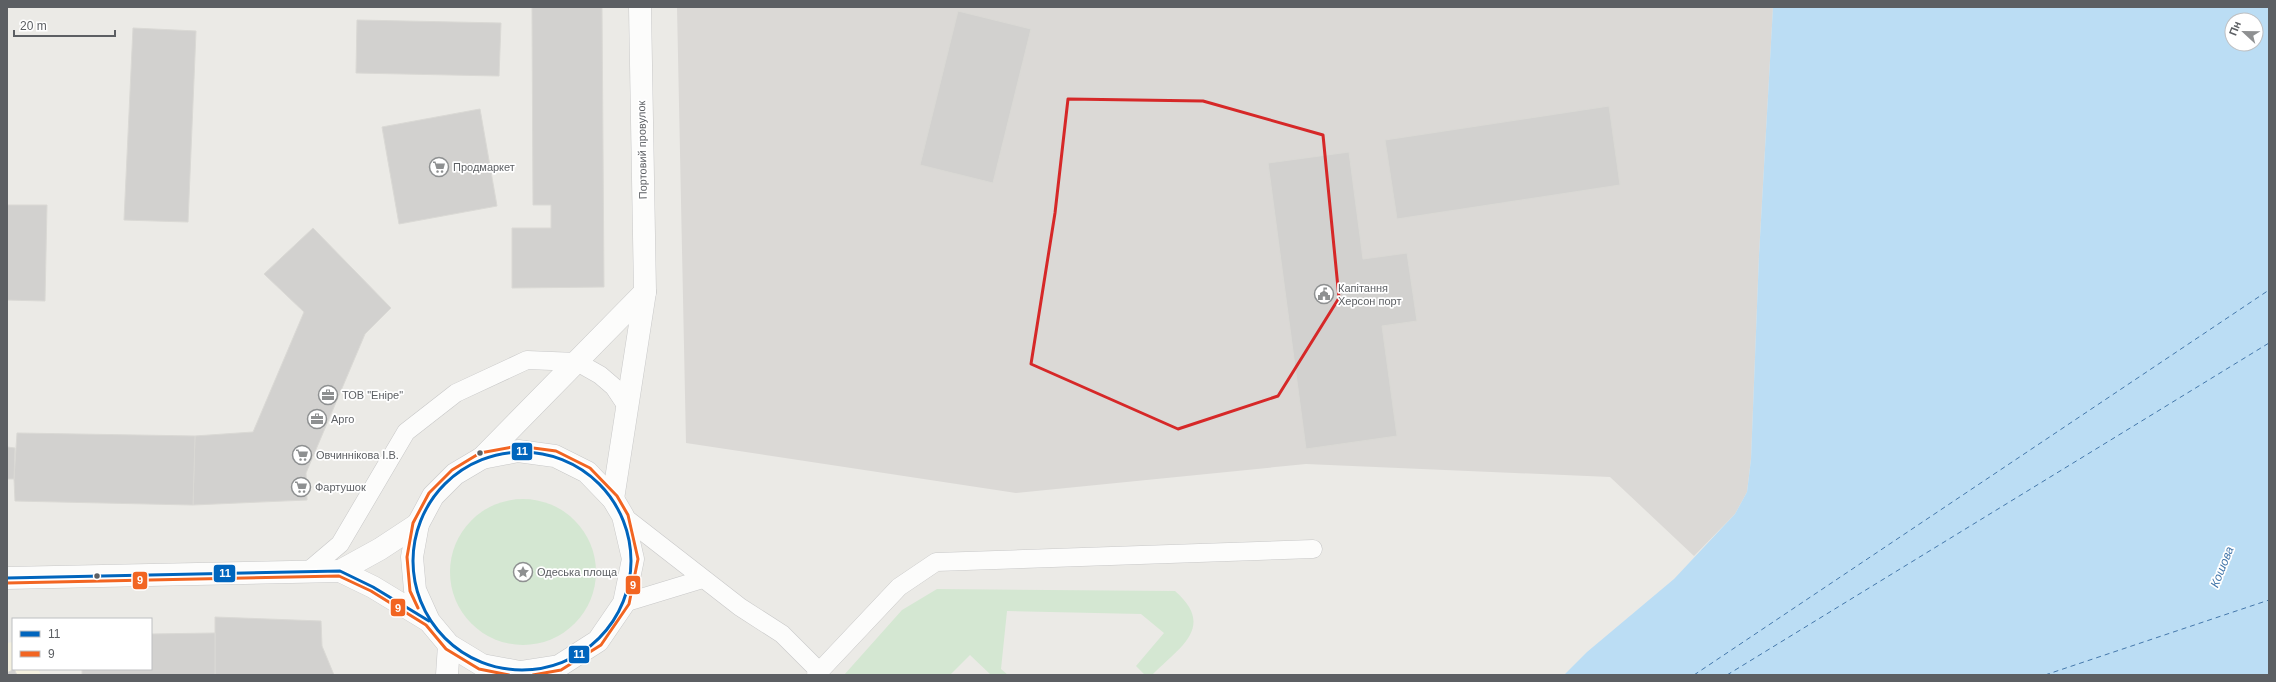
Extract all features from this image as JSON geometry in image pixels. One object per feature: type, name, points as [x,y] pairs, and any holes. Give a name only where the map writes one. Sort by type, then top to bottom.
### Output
[{"type":"street","name":"Портовий провулок","points":[[618,507],[628,408],[645,292],[640,7]]},
{"type":"street","points":[[482,458],[518,451],[555,456],[587,472],[618,507],[632,559],[624,603],[598,642],[556,670],[520,672],[482,665],[449,645],[429,621],[415,590],[412,557],[418,524],[433,496],[455,474],[482,458],[645,292]]},
{"type":"street","points":[[340,571],[418,524]]},
{"type":"street","points":[[7,578],[340,571],[373,587],[429,621]]},
{"type":"street","points":[[447,675],[449,645]]},
{"type":"lane","points":[[307,572],[340,544],[406,432],[456,393],[527,360],[577,362],[600,375],[614,387],[628,408]]},
{"type":"lane","points":[[618,507],[703,579],[782,634],[817,673],[899,587],[936,562],[1313,549]]},
{"type":"lane","points":[[624,603],[703,579]]},
{"type":"highlighted area","points":[[1068,99],[1203,101],[1323,135],[1339,298],[1278,396],[1178,429],[1031,364],[1055,213]]},
{"type":"shaded area","points":[[677,7],[1773,7],[1759,255],[1751,459],[1747,492],[1735,514],[1694,556],[1610,477],[1306,464],[1016,493],[686,443]]},
{"type":"shaded area","points":[[12,642],[12,670],[38,670],[41,675],[7,675],[7,643]]},
{"type":"green space","name":"Одеська площа","points":[[516,499],[530,499],[558,507],[575,520],[588,537],[591,544],[595,558],[595,586],[591,600],[584,613],[575,624],[558,637],[551,640],[530,645],[516,645],[488,637],[471,624],[466,618],[455,600],[450,579],[450,565],[458,537],[471,520],[477,515],[495,504]]},
{"type":"green space","points":[[937,589],[1175,591],[1187,604],[1193,615],[1193,626],[1189,636],[1182,646],[1152,675],[1145,675],[1136,666],[1164,633],[1141,614],[1007,611],[1001,669],[1008,675],[991,675],[970,655],[950,675],[844,675],[902,610]]},
{"type":"water","name":"Кошова","points":[[1773,7],[2269,7],[2269,675],[1564,675],[1587,652],[1674,579],[1735,514],[1747,492],[1751,459],[1759,255]]},
{"type":"building","points":[[532,7],[602,7],[604,287],[512,288],[512,228],[551,228],[551,205],[533,205]]},
{"type":"building","points":[[958,11],[1031,29],[993,183],[920,165]]},
{"type":"building","points":[[357,20],[501,23],[499,76],[356,73]]},
{"type":"building","points":[[133,28],[196,31],[188,222],[124,220]]},
{"type":"building","points":[[1609,106],[1620,185],[1397,219],[1385,140]]},
{"type":"building","name":"Продмаркет","points":[[480,109],[497,206],[399,224],[382,127]]},
{"type":"building","points":[[1349,152],[1363,259],[1407,253],[1417,321],[1382,326],[1397,436],[1306,449],[1268,163]]},
{"type":"building","points":[[7,205],[47,205],[45,301],[7,300]]},
{"type":"building","points":[[313,228],[391,308],[365,334],[306,473],[307,500],[193,505],[195,436],[253,432],[304,312],[264,274]]},
{"type":"building","points":[[17,433],[195,436],[193,505],[15,501],[14,479]]},
{"type":"building","points":[[7,447],[15,448],[14,479],[7,479]]},
{"type":"building","points":[[215,617],[321,621],[322,646],[334,675],[215,675]]},
{"type":"building","points":[[215,633],[215,675],[82,675],[82,670],[152,670],[152,634]]},
{"type":"building","points":[[14,670],[17,675],[7,675],[7,673]]},
{"type":"ferry route","points":[[1694,675],[2269,290]]},
{"type":"ferry route","points":[[1727,675],[2269,343]]},
{"type":"ferry route","points":[[2045,675],[2269,600]]},
{"type":"transit line","name":"9","points":[[418,608],[410,591],[407,557],[413,523],[429,493],[452,470],[480,453],[518,446],[556,451],[590,468],[617,496],[628,515],[638,559],[629,604],[601,645],[561,670],[533,675]]},
{"type":"transit line","name":"11","points":[[511,452],[533,452],[554,456],[574,464],[591,476],[607,492],[619,509],[627,529],[631,550],[631,561],[631,572],[627,593],[619,613],[607,630],[591,646],[574,658],[554,666],[533,670],[511,670],[490,666],[470,658],[453,646],[437,630],[425,613],[417,593],[413,572],[413,550],[417,529],[425,509],[437,492],[453,476],[470,464],[490,456],[511,452]]},
{"type":"transit line","name":"11","points":[[7,578],[340,571],[373,587],[429,621]]},
{"type":"transit line","name":"9","points":[[7,583],[339,576],[371,591],[426,625],[446,649],[479,669],[509,675]]},
{"type":"place","name":"Продмаркет","points":[[439,167]]},
{"type":"place","name":"Капітання Херсон порт","points":[[1324,294]]},
{"type":"place","name":"ТОВ \"Еніре\"","points":[[328,395]]},
{"type":"place","name":"Арго","points":[[317,419]]},
{"type":"place","name":"Овчиннікова І.В.","points":[[302,455]]},
{"type":"place","name":"Фартушок","points":[[301,487]]},
{"type":"place","name":"Одеська площа","points":[[523,572]]}]
